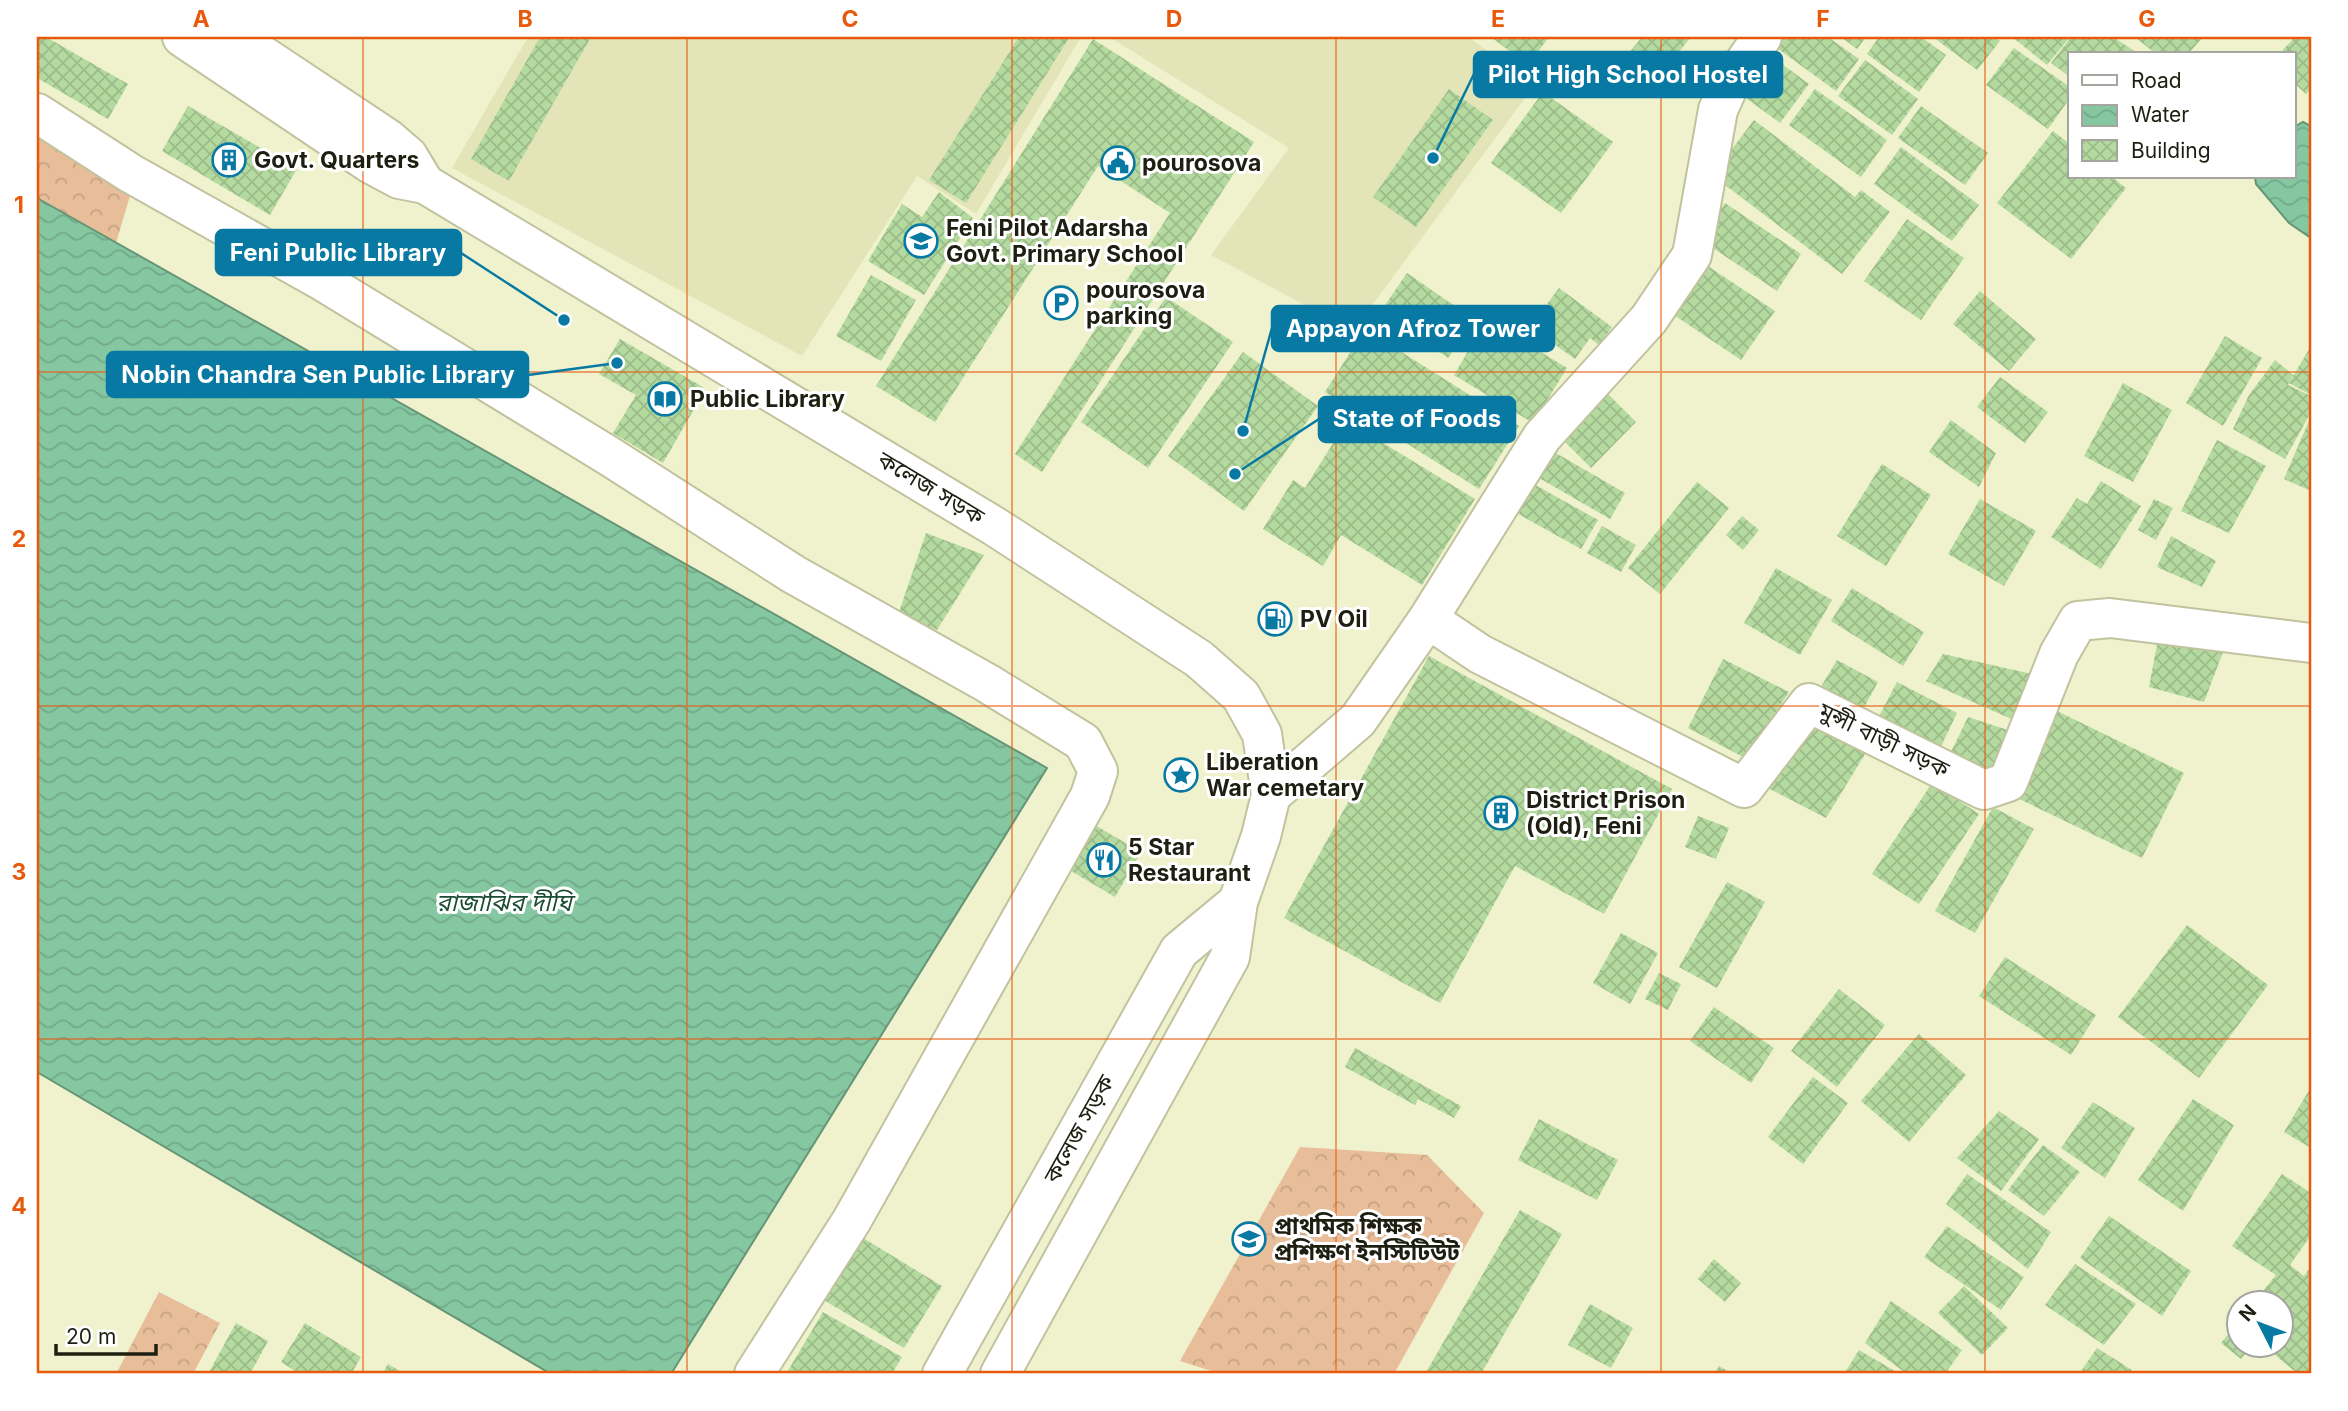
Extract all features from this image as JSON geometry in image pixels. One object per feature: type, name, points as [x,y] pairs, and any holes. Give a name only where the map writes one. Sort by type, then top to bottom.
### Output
[{"type":"main road","name":"কলেজ সড়ক","points":[[183,37],[371,164],[399,179],[425,184],[994,526],[1199,659],[1241,696],[1262,734],[1271,795],[1261,836],[1238,902],[1230,957],[1000,1374]]},
{"type":"main road","name":"কলেজ সড়ক","points":[[235,37],[387,138],[408,156],[425,184]]},
{"type":"main road","points":[[1271,795],[1358,720],[1428,620],[1542,437],[1649,319],[1692,255],[1718,110],[1729,85],[1762,37]]},
{"type":"main road","points":[[37,113],[130,173],[380,316],[609,456],[793,574],[987,683],[1083,742],[1098,771],[1090,796],[852,1220],[754,1374]]},
{"type":"main road","name":"মুন্সী বাড়ী সড়ক","points":[[1428,620],[1480,653],[1744,788],[1809,703],[1984,790],[2008,782],[2059,654],[2078,621],[2109,618],[2311,643]]},
{"type":"main road","name":"কলেজ সড়ক","points":[[942,1374],[1179,951],[1238,902]]},
{"type":"shaded area","points":[[528,37],[1081,37],[976,214],[917,176],[802,356],[452,168]]},
{"type":"shaded area","points":[[1109,37],[1469,37],[1534,86],[1353,331],[1211,255],[1289,148]]},
{"type":"green space","points":[[37,137],[132,189],[116,243],[37,198]]},
{"type":"green space","points":[[1300,1147],[1427,1155],[1484,1213],[1394,1374],[1221,1374],[1180,1361]]},
{"type":"green space","points":[[159,1292],[220,1323],[193,1374],[116,1374]]},
{"type":"water","points":[[2303,122],[2311,126],[2311,238],[2289,223],[2256,184],[2255,178],[2296,178],[2296,126]]},
{"type":"water","name":"রাজাঝির দীঘি","points":[[37,198],[1047,768],[671,1374],[551,1374],[37,1072]]},
{"type":"building","points":[[37,37],[46,37],[128,84],[108,119],[37,78]]},
{"type":"building","points":[[540,37],[591,37],[509,181],[471,159]]},
{"type":"building","points":[[1019,37],[1069,38],[966,203],[929,180]]},
{"type":"building","points":[[1491,37],[1549,37],[1528,65]]},
{"type":"building","points":[[1642,37],[1691,37],[1655,81],[1624,59]]},
{"type":"building","points":[[1775,37],[1828,37],[1859,59],[1836,91],[1770,43]]},
{"type":"building","points":[[1841,37],[1866,37],[1857,49]]},
{"type":"building","points":[[1879,37],[1921,37],[1946,55],[1919,92],[1867,54]]},
{"type":"building","points":[[1933,37],[1994,37],[2000,41],[1977,70]]},
{"type":"building","points":[[2012,37],[2070,37],[2047,65]]},
{"type":"building","points":[[2071,37],[2113,37],[2136,52],[2068,52],[2068,76],[2051,63]]},
{"type":"building","points":[[2135,37],[2203,37],[2190,52],[2154,52]]},
{"type":"building","points":[[2295,37],[2311,37],[2311,88],[2306,94],[2296,85],[2296,52],[2281,52]]},
{"type":"building","points":[[1093,39],[1254,142],[1042,472],[1015,454],[1170,213],[1098,166],[935,422],[876,386]]},
{"type":"building","points":[[2014,48],[2068,86],[2068,101],[2048,129],[1986,85]]},
{"type":"building","points":[[1763,50],[1809,84],[1780,123],[1735,90]]},
{"type":"building","points":[[1865,60],[1918,99],[1892,135],[1838,96]]},
{"type":"building","points":[[1449,89],[1493,120],[1416,227],[1373,197]]},
{"type":"building","points":[[1815,89],[1887,140],[1861,177],[1789,125]]},
{"type":"building","points":[[1543,92],[1613,142],[1561,213],[1491,163]]},
{"type":"building","name":"Govt. Quarters","points":[[188,106],[297,169],[270,215],[162,151]]},
{"type":"building","points":[[1921,106],[1988,153],[1965,185],[1898,138]]},
{"type":"building","points":[[1754,120],[1855,197],[1861,190],[1890,212],[1842,274],[1712,175]]},
{"type":"building","points":[[2053,131],[2068,142],[2068,178],[2113,178],[2126,188],[2071,259],[1997,203]]},
{"type":"building","points":[[1901,147],[1979,205],[1952,241],[1874,184]]},
{"type":"building","name":"Feni Pilot Adarsha Govt. Primary School","points":[[939,192],[973,218],[924,295],[868,261],[902,204],[922,217]]},
{"type":"building","points":[[1725,203],[1801,254],[1777,291],[1701,240]]},
{"type":"building","points":[[1907,219],[1964,258],[1921,320],[1864,281]]},
{"type":"building","points":[[1705,264],[1775,311],[1741,360],[1671,313]]},
{"type":"building","points":[[1407,273],[1475,320],[1448,358],[1381,311]]},
{"type":"building","name":"Feni Pilot Adarsha Govt. Primary School","points":[[871,275],[916,300],[881,361],[836,336]]},
{"type":"building","points":[[1559,288],[1612,327],[1599,345],[1590,338],[1575,359],[1530,327]]},
{"type":"building","points":[[1980,291],[2036,339],[2009,371],[1953,324]]},
{"type":"building","points":[[1166,297],[1233,342],[1148,468],[1081,422]]},
{"type":"building","points":[[1487,319],[1567,368],[1533,423],[1454,375]]},
{"type":"building","points":[[1365,329],[1519,426],[1479,489],[1325,392]]},
{"type":"building","points":[[2225,336],[2262,358],[2223,426],[2186,403]]},
{"type":"building","name":"Public Library","points":[[620,339],[703,387],[695,403],[697,404],[663,463],[613,433],[636,395],[599,374]]},
{"type":"building","points":[[2311,346],[2311,395],[2289,383]]},
{"type":"building","points":[[1243,352],[1318,406],[1244,511],[1168,456]]},
{"type":"building","points":[[2275,360],[2293,375],[2288,385],[2311,396],[2311,412],[2285,459],[2233,429],[2249,395]]},
{"type":"building","points":[[2000,377],[2048,412],[2025,443],[1977,407]]},
{"type":"building","points":[[2123,383],[2172,410],[2133,482],[2084,456]]},
{"type":"building","points":[[1607,393],[1636,422],[1591,468],[1562,439]]},
{"type":"building","points":[[2311,416],[2311,491],[2284,479]]},
{"type":"building","points":[[1951,420],[1996,453],[1979,487],[1929,452]]},
{"type":"building","points":[[1347,421],[1475,499],[1422,585],[1341,535],[1323,566],[1263,529],[1293,480],[1305,488]]},
{"type":"building","points":[[2217,440],[2266,466],[2229,533],[2181,511]]},
{"type":"building","points":[[1549,449],[1625,493],[1610,519],[1534,475]]},
{"type":"building","points":[[1882,464],[1931,495],[1886,566],[1837,536]]},
{"type":"building","points":[[2101,481],[2141,506],[2101,569],[2051,537],[2077,498],[2087,504]]},
{"type":"building","points":[[1530,482],[1598,520],[1581,549],[1513,511]]},
{"type":"building","points":[[1697,482],[1729,508],[1660,594],[1628,568]]},
{"type":"building","points":[[1980,499],[2036,531],[2004,586],[1948,554]]},
{"type":"building","points":[[2154,499],[2173,508],[2156,540],[2138,530]]},
{"type":"building","points":[[1742,516],[1759,530],[1743,550],[1726,535]]},
{"type":"building","points":[[1602,526],[1636,545],[1621,572],[1587,553]]},
{"type":"building","points":[[926,533],[984,555],[937,630],[898,615]]},
{"type":"building","points":[[2171,536],[2216,561],[2202,587],[2157,567]]},
{"type":"building","points":[[1776,568],[1832,600],[1800,655],[1744,623]]},
{"type":"building","points":[[1852,588],[1924,632],[1903,666],[1831,621]]},
{"type":"building","points":[[2159,634],[2228,639],[2204,702],[2149,687]]},
{"type":"building","points":[[1943,654],[2041,676],[2018,722],[1926,681]]},
{"type":"building","name":"District Prison (Old), Feni","points":[[1429,656],[1672,789],[1604,914],[1515,866],[1440,1003],[1284,918]]},
{"type":"building","points":[[1723,659],[1789,692],[1745,758],[1688,728]]},
{"type":"building","points":[[1837,660],[1878,682],[1861,713],[1819,690]]},
{"type":"building","points":[[1897,682],[1957,713],[1937,755],[1874,726]]},
{"type":"building","points":[[2055,710],[2184,773],[2142,858],[2013,796]]},
{"type":"building","points":[[1968,717],[2014,732],[1997,762],[1986,772],[1949,756]]},
{"type":"building","points":[[1805,719],[1870,746],[1826,818],[1760,784]]},
{"type":"building","points":[[1932,783],[1979,814],[1919,904],[1872,874]]},
{"type":"building","points":[[1993,807],[2034,829],[1975,933],[1935,911]]},
{"type":"building","points":[[1698,816],[1729,828],[1716,859],[1685,847]]},
{"type":"building","name":"5 Star Restaurant","points":[[1093,824],[1141,852],[1115,897],[1066,868]]},
{"type":"building","points":[[1727,882],[1765,902],[1717,988],[1679,967]]},
{"type":"building","points":[[2187,925],[2268,985],[2199,1078],[2118,1017]]},
{"type":"building","points":[[1621,933],[1658,953],[1630,1004],[1593,983]]},
{"type":"building","points":[[2005,957],[2096,1015],[2071,1055],[1979,996]]},
{"type":"building","points":[[1659,973],[1681,984],[1668,1010],[1645,999]]},
{"type":"building","points":[[1839,989],[1885,1025],[1837,1087],[1791,1051]]},
{"type":"building","points":[[1714,1007],[1774,1048],[1751,1083],[1690,1041]]},
{"type":"building","points":[[1919,1034],[1966,1075],[1909,1142],[1861,1101]]},
{"type":"building","points":[[1355,1048],[1461,1106],[1454,1118],[1418,1099],[1415,1105],[1345,1067]]},
{"type":"building","points":[[1813,1077],[1848,1103],[1803,1164],[1768,1137]]},
{"type":"building","points":[[2311,1087],[2311,1148],[2284,1132]]},
{"type":"building","points":[[2193,1099],[2234,1125],[2183,1211],[2138,1180]]},
{"type":"building","points":[[2093,1102],[2135,1128],[2105,1178],[2061,1148]]},
{"type":"building","points":[[1999,1111],[2039,1139],[2001,1191],[1957,1158]]},
{"type":"building","points":[[1539,1119],[1618,1160],[1597,1200],[1518,1160]]},
{"type":"building","points":[[2043,1145],[2080,1172],[2044,1216],[2008,1190]]},
{"type":"building","points":[[1967,1174],[2051,1232],[2028,1269],[1946,1204]]},
{"type":"building","points":[[2282,1174],[2311,1193],[2311,1235],[2290,1265],[2304,1276],[2311,1266],[2311,1374],[2298,1374],[2279,1358],[2296,1358],[2296,1288],[2265,1288],[2276,1275],[2232,1246]]},
{"type":"building","points":[[1520,1210],[1562,1234],[1481,1374],[1425,1374]]},
{"type":"building","points":[[2109,1216],[2191,1271],[2162,1316],[2080,1258]]},
{"type":"building","points":[[1947,1226],[2024,1277],[2001,1310],[1924,1257]]},
{"type":"building","points":[[850,1230],[942,1286],[904,1348],[812,1293]]},
{"type":"building","points":[[1714,1259],[1741,1283],[1725,1302],[1698,1279]]},
{"type":"building","points":[[2075,1264],[2136,1304],[2104,1345],[2045,1305]]},
{"type":"building","points":[[1964,1286],[2008,1328],[1982,1355],[1938,1313]]},
{"type":"building","points":[[1891,1301],[1962,1350],[1945,1374],[1907,1374],[1865,1343]]},
{"type":"building","points":[[1590,1304],[1633,1328],[1611,1368],[1568,1345]]},
{"type":"building","points":[[823,1312],[902,1357],[892,1374],[786,1374]]},
{"type":"building","points":[[236,1323],[268,1341],[250,1374],[208,1374]]},
{"type":"building","points":[[305,1323],[361,1357],[351,1374],[300,1374],[281,1362]]},
{"type":"building","points":[[2097,1348],[2132,1370],[2130,1374],[2079,1374]]},
{"type":"building","points":[[1859,1350],[1900,1374],[1844,1374]]},
{"type":"building","points":[[388,1364],[405,1374],[382,1374]]},
{"type":"building","points":[[1719,1366],[1733,1374],[1714,1374]]},
{"type":"place","name":"Pilot High School Hostel","points":[[1433,158]]},
{"type":"place","name":"Govt. Quarters","points":[[229,160]]},
{"type":"place","name":"pourosova","points":[[1118,163]]},
{"type":"place","name":"Feni Pilot Adarsha Govt. Primary School","points":[[921,241]]},
{"type":"place","name":"pourosova parking","points":[[1061,303]]},
{"type":"place","name":"Feni Public Library","points":[[564,320]]},
{"type":"place","name":"Nobin Chandra Sen Public Library","points":[[617,363]]},
{"type":"place","name":"Public Library","points":[[665,399]]},
{"type":"place","name":"Appayon Afroz Tower","points":[[1243,431]]},
{"type":"place","name":"State of Foods","points":[[1235,474]]},
{"type":"place","name":"PV Oil","points":[[1275,619]]},
{"type":"place","name":"Liberation War cemetary","points":[[1181,775]]},
{"type":"place","name":"District Prison (Old), Feni","points":[[1501,813]]},
{"type":"place","name":"5 Star Restaurant","points":[[1104,860]]},
{"type":"place","name":"প্রাথমিক শিক্ষক প্রশিক্ষণ ইনস্টিটিউট","points":[[1249,1239]]}]
